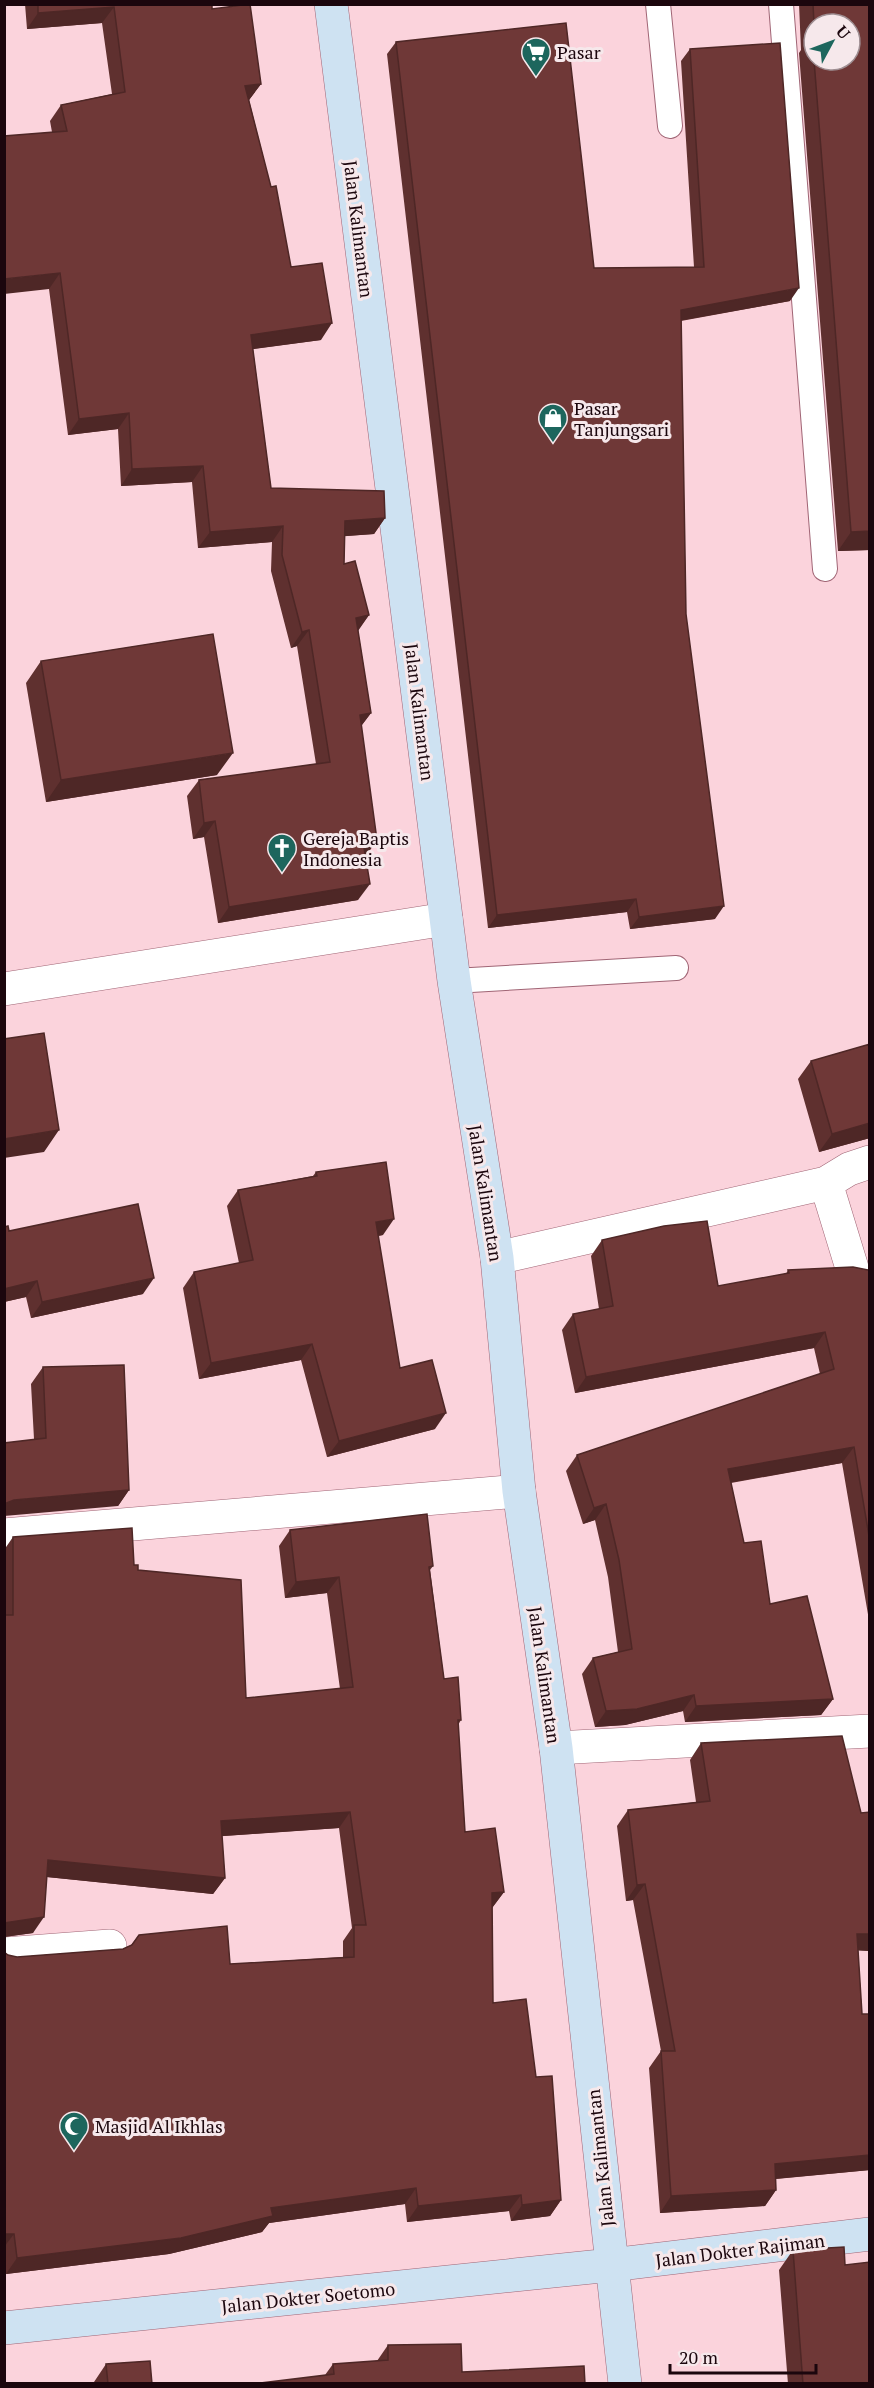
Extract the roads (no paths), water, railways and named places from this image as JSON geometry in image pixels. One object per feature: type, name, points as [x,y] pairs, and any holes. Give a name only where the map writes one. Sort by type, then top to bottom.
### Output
[{"type":"street","name":"Jalan Kalimantan","points":[[331,4],[454,981],[497,1258],[519,1491],[556,1748],[625,2384]]},
{"type":"street","points":[[4,988],[446,919]]},
{"type":"street","points":[[497,1258],[826,1183],[849,1169],[870,1162]]},
{"type":"street","points":[[826,1183],[852,1268]]},
{"type":"street","points":[[4,1535],[519,1491]]},
{"type":"street","points":[[556,1748],[870,1731]]},
{"type":"street","points":[[4,1954],[110,1946]]},
{"type":"street","name":"Jalan Dokter Rajiman","points":[[611,2265],[870,2234]]},
{"type":"street","name":"Jalan Dokter Soetomo","points":[[4,2328],[611,2265]]},
{"type":"lane","points":[[658,4],[670,126]]},
{"type":"lane","points":[[781,4],[825,569]]},
{"type":"lane","points":[[454,981],[676,968]]},
{"type":"place","name":"Pasar","points":[[536,78]]},
{"type":"place","name":"Pasar Tanjungsari","points":[[553,444]]},
{"type":"place","name":"Gereja Baptis Indonesia","points":[[282,874]]},
{"type":"place","name":"Masjid Al Ikhlas","points":[[74,2152]]}]
